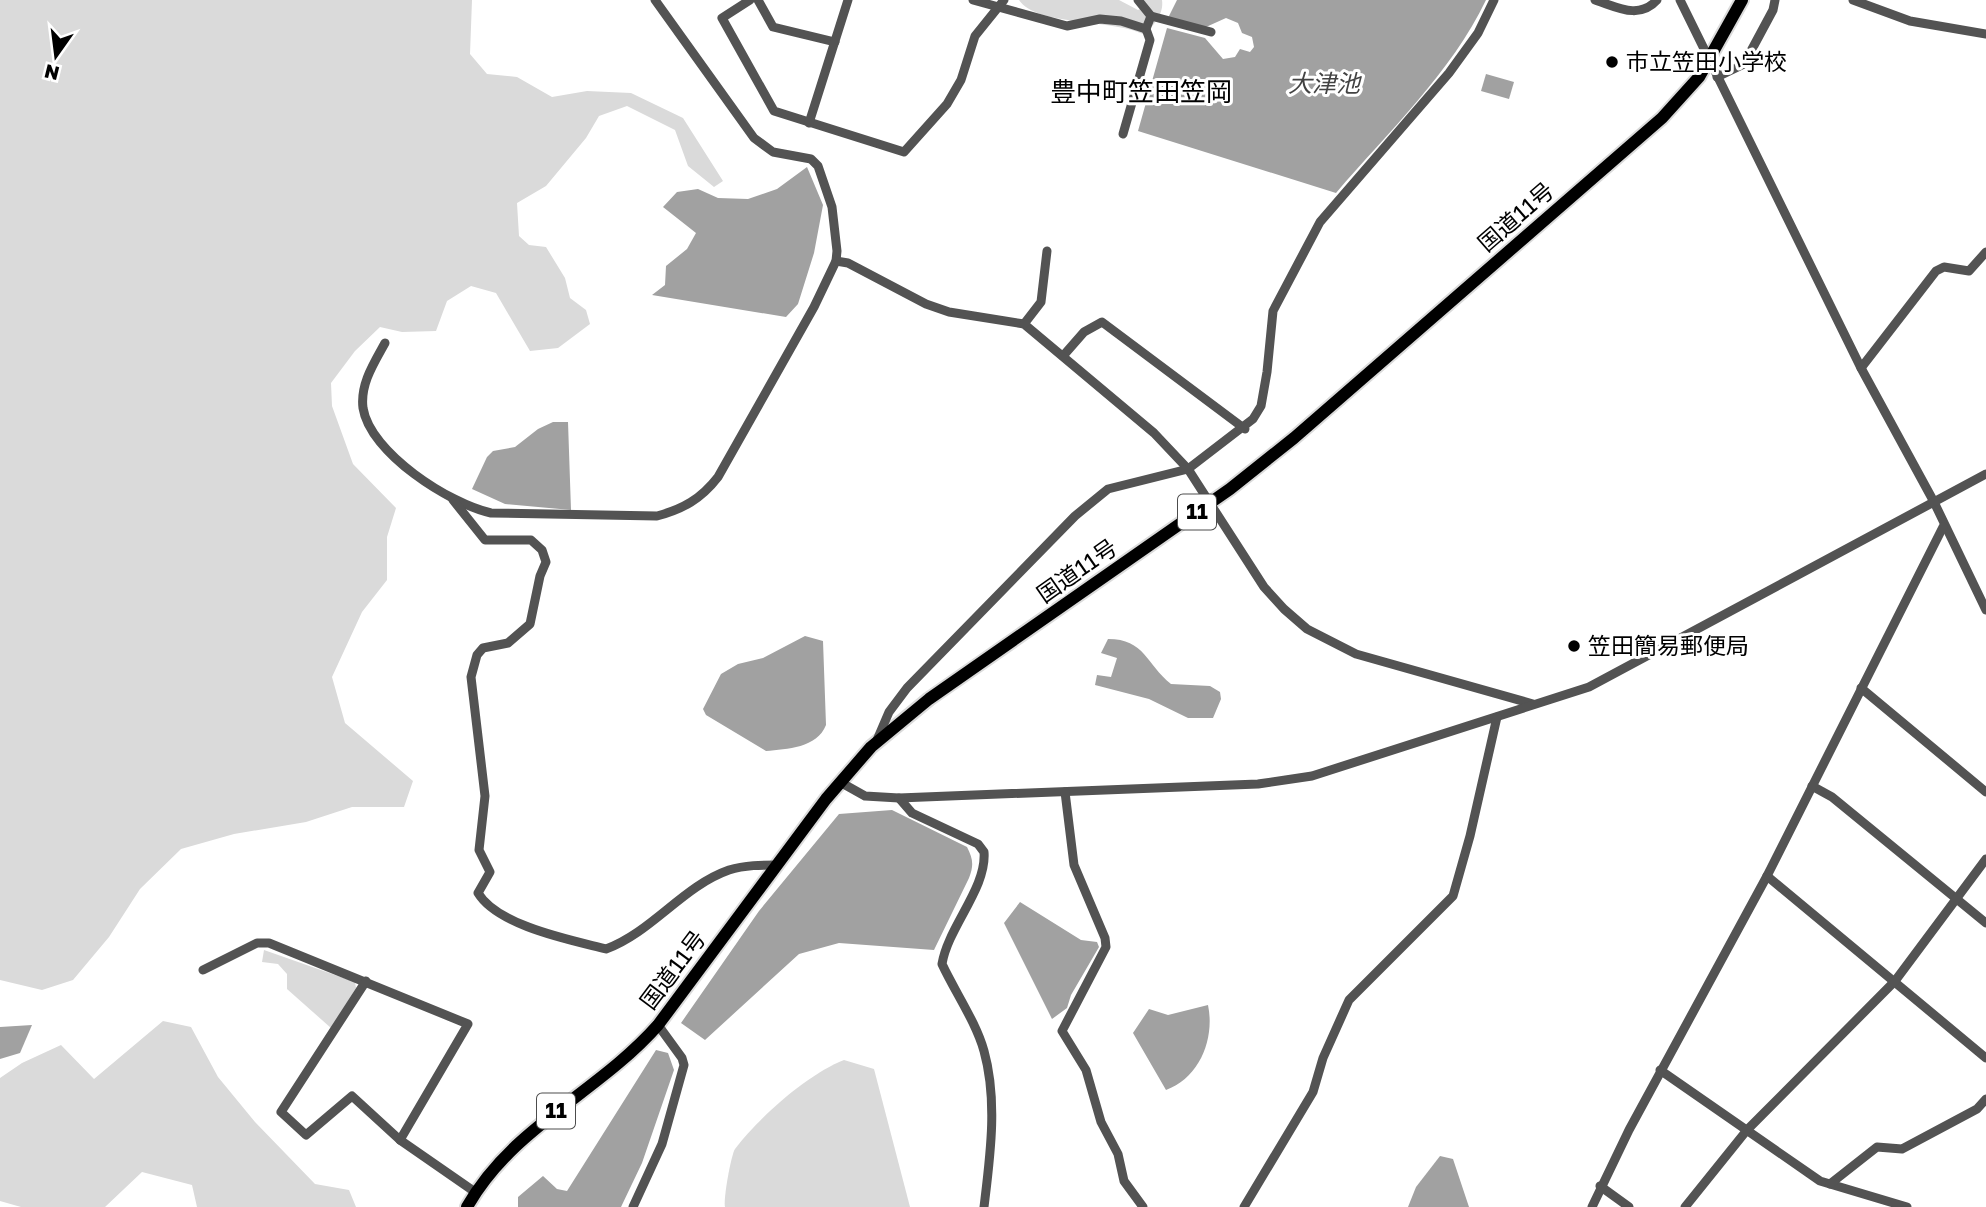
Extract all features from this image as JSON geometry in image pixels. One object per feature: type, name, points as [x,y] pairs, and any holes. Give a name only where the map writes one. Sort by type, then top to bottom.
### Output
[{"type":"highway","name":"国道11号","points":[[467,1207],[475,1192],[516,1144],[643,1042],[658,1025],[840,782],[877,742],[929,699],[1208,505],[1294,438],[1655,124],[1689,89],[1709,62],[1742,0]]},
{"type":"street","points":[[385,343],[364,386],[363,407],[368,422],[395,457],[417,476],[474,509],[491,513],[657,516],[703,496],[718,477],[814,307],[836,261],[831,207],[818,166],[811,159],[773,152],[754,138],[655,0]]},
{"type":"street","points":[[750,0],[722,18],[774,111],[904,152],[947,104],[961,80],[975,36],[1001,4]]},
{"type":"street","points":[[758,0],[773,27],[835,42]]},
{"type":"street","points":[[809,123],[848,0]]},
{"type":"street","points":[[973,0],[1001,4],[1067,26],[1100,19],[1121,21],[1146,30]]},
{"type":"street","points":[[1138,0],[1151,16],[1211,32]]},
{"type":"street","points":[[877,742],[889,712],[902,695],[1075,516],[1108,489],[1188,469],[1245,429],[1261,406],[1273,311],[1320,222],[1449,73],[1478,33],[1494,0]]},
{"type":"street","points":[[1595,0],[1634,12],[1649,8],[1657,0]]},
{"type":"street","points":[[1680,0],[1861,368],[1934,502],[1943,527],[1986,610]]},
{"type":"street","points":[[1717,77],[1744,64],[1773,10],[1775,0]]},
{"type":"street","points":[[1853,0],[1910,21],[1986,34]]},
{"type":"street","points":[[1123,134],[1150,40],[1146,30],[1151,16]]},
{"type":"street","points":[[1024,324],[1041,302],[1047,251]]},
{"type":"street","points":[[1861,368],[1936,271],[1944,267],[1969,271],[1986,252]]},
{"type":"street","points":[[836,261],[848,263],[926,304],[948,312],[1024,324],[1154,433],[1188,469],[1208,505],[1264,587],[1284,609],[1333,645],[1454,684],[1536,704]]},
{"type":"street","points":[[1063,356],[1084,332],[1102,322],[1245,429]]},
{"type":"street","points":[[840,782],[865,796],[900,798],[1258,784],[1311,776],[1589,687],[1986,474]]},
{"type":"street","points":[[447,494],[485,540],[531,540],[541,550],[546,562],[540,576],[530,624],[508,643],[483,648],[477,655],[471,677],[485,796],[479,850],[490,867],[478,894],[483,901],[512,919],[552,935],[606,950],[644,931],[692,893],[727,871],[778,865]]},
{"type":"street","points":[[1592,1207],[1600,1186],[1660,1070],[1767,876],[1943,527]]},
{"type":"street","points":[[1861,688],[1986,792]]},
{"type":"street","points":[[1244,1207],[1313,1092],[1323,1058],[1349,1000],[1452,896],[1473,824],[1497,717]]},
{"type":"street","points":[[1812,786],[1832,797],[1986,923]]},
{"type":"street","points":[[1065,792],[1074,865],[1105,938],[1106,947],[1062,1031],[1086,1070],[1101,1122],[1118,1154],[1124,1181],[1143,1207]]},
{"type":"street","points":[[900,798],[912,813],[978,844],[984,852],[982,872],[944,949],[942,964],[984,1050],[990,1088],[991,1139],[984,1207]]},
{"type":"street","points":[[1685,1207],[1747,1130],[1895,981],[1986,859]]},
{"type":"street","points":[[1767,876],[1986,1058]]},
{"type":"street","points":[[202,970],[257,943],[269,943],[468,1024],[400,1140]]},
{"type":"street","points":[[366,981],[281,1112],[306,1135],[352,1096],[400,1140],[475,1192]]},
{"type":"street","points":[[634,1207],[662,1144],[684,1065],[682,1058],[658,1025]]},
{"type":"street","points":[[1660,1070],[1820,1181],[1907,1207]]},
{"type":"street","points":[[1830,1184],[1877,1147],[1902,1149],[1984,1106]]},
{"type":"street","points":[[1600,1186],[1629,1207]]},
{"type":"shaded area","points":[[0,0],[472,0],[470,54],[487,74],[517,77],[552,97],[587,91],[631,93],[683,118],[723,181],[714,187],[688,166],[675,130],[627,106],[599,116],[586,138],[546,186],[517,203],[519,236],[529,245],[546,247],[565,278],[570,298],[586,310],[590,324],[558,348],[530,351],[496,293],[471,286],[447,301],[436,331],[402,332],[380,327],[355,351],[331,383],[332,406],[353,464],[396,508],[387,537],[387,580],[362,612],[332,677],[345,723],[413,781],[404,807],[352,807],[306,822],[234,834],[181,849],[140,889],[109,937],[73,980],[42,990],[0,980]]},
{"type":"shaded area","points":[[1019,0],[1119,0],[1138,10],[1142,8],[1142,0],[1162,0],[1162,5],[1157,19],[1143,34],[1129,29],[1041,14]]},
{"type":"shaded area","points":[[264,950],[355,982],[356,988],[331,1028],[287,989],[287,974],[278,964],[262,962]]},
{"type":"shaded area","points":[[163,1021],[191,1027],[218,1077],[255,1122],[315,1184],[349,1190],[356,1207],[197,1207],[192,1185],[142,1172],[105,1207],[21,1207],[0,1201],[0,1078],[22,1063],[61,1045],[94,1079]]},
{"type":"shaded area","points":[[844,1060],[874,1069],[910,1207],[725,1207],[735,1149],[785,1098],[815,1075]]},
{"type":"water","name":"大津池","points":[[1177,0],[1486,0],[1472,27],[1437,77],[1336,193],[1138,131],[1167,28],[1205,38],[1223,59],[1235,57],[1240,49],[1250,52],[1254,47],[1252,37],[1242,33],[1238,23],[1226,18],[1206,27],[1168,18]]},
{"type":"water","points":[[1486,74],[1514,82],[1509,99],[1481,91]]},
{"type":"water","points":[[807,167],[823,205],[814,253],[798,304],[786,317],[652,295],[665,285],[666,266],[687,249],[696,233],[663,207],[677,192],[698,189],[718,198],[748,199],[777,189]]},
{"type":"water","points":[[553,422],[568,422],[571,510],[505,504],[472,489],[487,457],[493,451],[515,447],[538,429]]},
{"type":"water","points":[[805,636],[823,641],[826,725],[816,738],[800,746],[766,751],[706,715],[703,709],[721,674],[738,664],[763,658]]},
{"type":"water","points":[[1108,639],[1130,643],[1138,648],[1171,684],[1210,686],[1220,692],[1221,699],[1213,718],[1188,718],[1149,699],[1095,685],[1097,675],[1111,677],[1117,658],[1101,653]]},
{"type":"water","points":[[892,810],[967,847],[971,855],[969,878],[934,950],[839,943],[799,954],[705,1040],[681,1023],[759,911],[839,814]]},
{"type":"water","points":[[1020,902],[1081,940],[1097,942],[1099,947],[1071,995],[1067,1008],[1052,1019],[1004,923]]},
{"type":"water","points":[[1208,1005],[1209,1031],[1202,1055],[1188,1076],[1166,1090],[1133,1033],[1149,1009],[1168,1015]]},
{"type":"water","points":[[32,1025],[20,1053],[0,1059],[0,1027]]},
{"type":"water","points":[[656,1050],[668,1053],[674,1070],[642,1163],[621,1207],[518,1207],[518,1197],[543,1176],[557,1189],[567,1191]]},
{"type":"water","points":[[1440,1156],[1453,1159],[1469,1207],[1408,1207],[1416,1187]]},
{"type":"place","name":"市立笠田小学校","points":[[1612,62]]},
{"type":"place","name":"笠田簡易郵便局","points":[[1574,646]]},
{"type":"district","name":"豊中町笠田笠岡","points":[[1141,92]]}]
